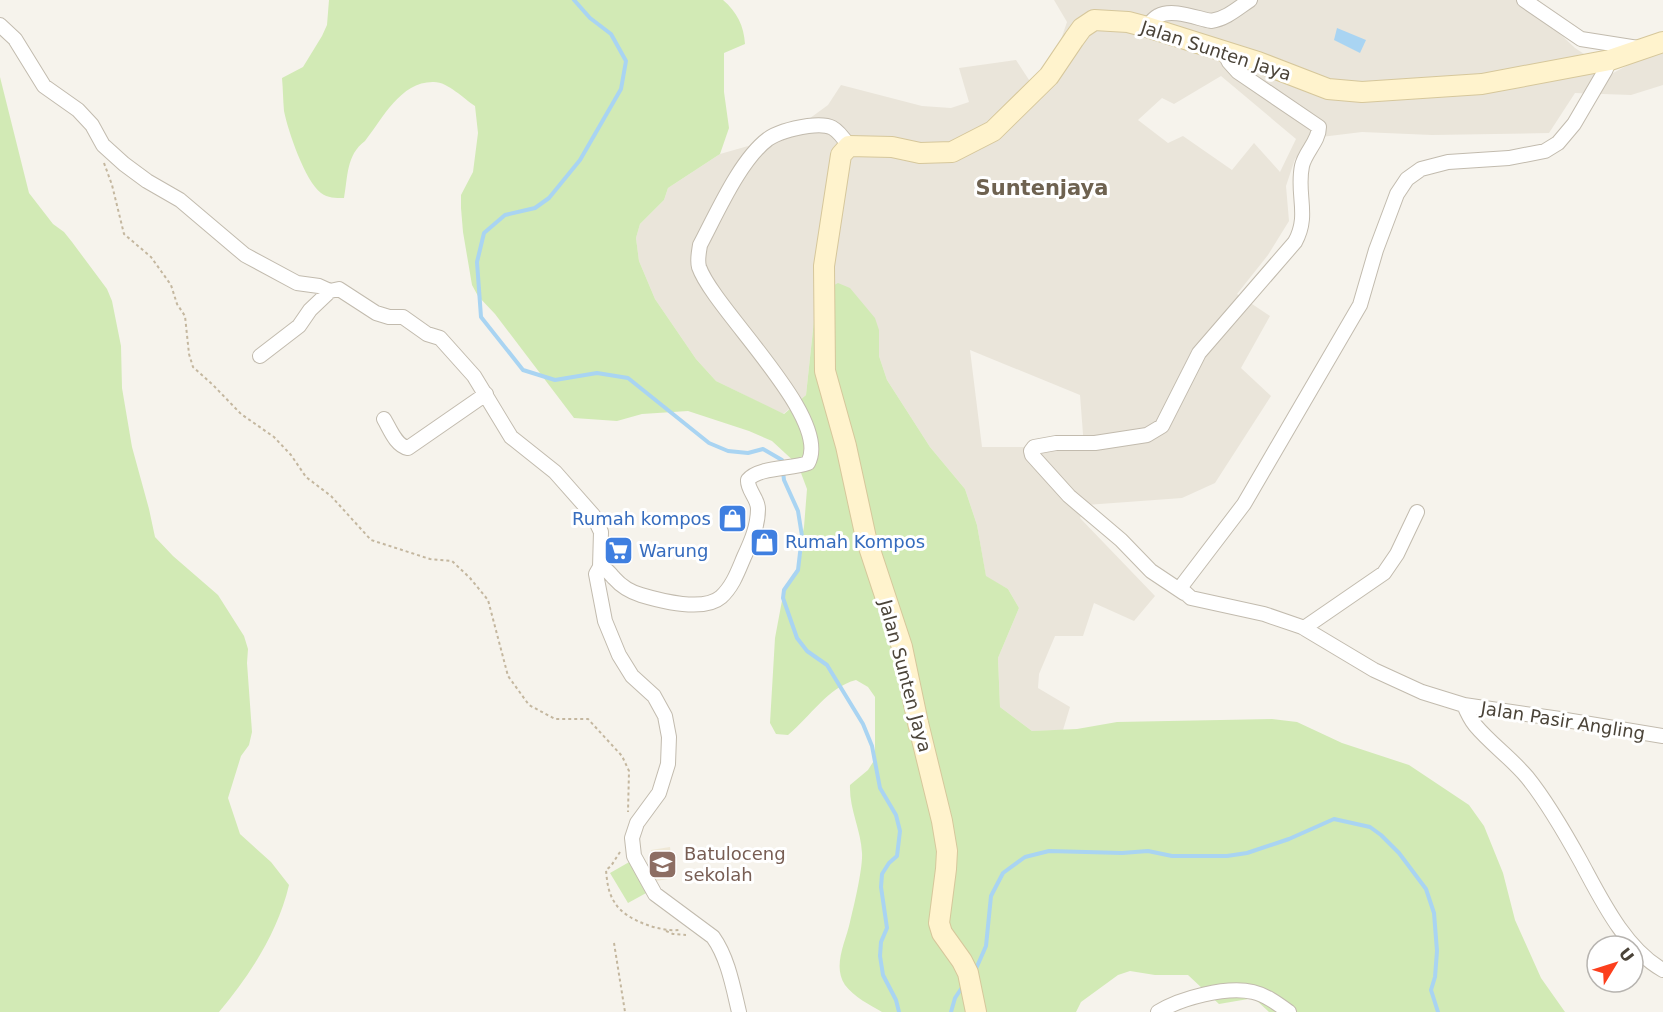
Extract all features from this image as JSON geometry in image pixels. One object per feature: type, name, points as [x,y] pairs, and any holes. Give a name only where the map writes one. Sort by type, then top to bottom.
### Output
[{"type":"main road","name":"Jalan Sunten Jaya","points":[[976,1012],[969,978],[962,961],[942,933],[939,922],[947,851],[942,821],[902,647],[866,538],[846,446],[825,371],[824,266],[841,155],[849,146],[892,147],[920,153],[952,152],[993,131],[1049,76],[1082,28],[1094,20],[1128,22],[1147,27],[1258,62],[1328,90],[1362,92],[1482,84],[1610,60],[1654,46]]},
{"type":"street","points":[[1147,27],[1158,16],[1164,14],[1217,20],[1250,0]]},
{"type":"street","points":[[1524,0],[1581,39],[1654,46]]},
{"type":"street","points":[[0,25],[15,39],[44,86],[78,110],[92,125],[103,145],[147,181],[180,200],[245,255],[297,283],[319,286],[330,291]]},
{"type":"street","name":"Jalan Pasir Angling","points":[[1223,50],[1229,62],[1238,72],[1319,127],[1302,165],[1300,185],[1303,220],[1299,234],[1199,353],[1162,426],[1147,435],[1095,443],[1056,443],[1034,447],[1030,451],[1032,456],[1073,500],[1121,540],[1155,575],[1191,598],[1272,616],[1304,628],[1374,670],[1422,692],[1464,705],[1560,718],[1663,736]]},
{"type":"street","points":[[1184,593],[1180,588],[1182,583],[1244,504],[1360,305],[1397,194],[1407,179],[1421,169],[1448,162],[1509,158],[1545,151],[1558,143],[1574,124],[1610,60]]},
{"type":"street","points":[[600,567],[607,570],[625,588],[640,595],[699,605],[712,603],[721,597],[732,583],[753,536],[759,507],[756,497],[747,484],[751,476],[758,472],[808,463],[811,458],[807,430],[784,384],[712,289],[699,267],[698,256],[700,245],[744,167],[756,150],[768,139],[804,127],[826,124],[839,131],[849,146]]},
{"type":"street","points":[[260,356],[299,326],[310,310],[330,291],[339,289],[376,313],[389,317],[403,317],[427,334],[440,338],[474,376],[511,437],[555,472],[593,515],[601,532],[600,567],[596,574],[605,621],[619,655],[632,676],[654,696],[665,716],[669,737],[668,764],[659,793],[637,823],[632,838],[634,856],[655,894],[713,937],[722,952],[739,1012]]},
{"type":"street","points":[[384,419],[402,447],[408,448],[486,394]]},
{"type":"street","points":[[1304,628],[1384,573],[1397,554],[1417,512]]},
{"type":"street","points":[[1464,705],[1475,725],[1516,765],[1552,812],[1606,908],[1622,931],[1653,964],[1663,970]]},
{"type":"street","points":[[1158,1012],[1179,1002],[1230,991],[1253,992],[1277,1003],[1289,1012]]},
{"type":"path","points":[[103,145],[104,166],[112,185],[124,234],[151,257],[171,285],[177,304],[185,316],[189,354],[193,367],[241,414],[274,437],[291,455],[306,477],[331,496],[371,540],[430,559],[452,561],[470,578],[488,600],[508,676],[529,705],[555,718],[588,719],[622,756],[629,771],[628,819],[632,838],[606,870],[608,887],[615,904],[629,916],[663,930],[679,930],[691,922]]},
{"type":"path","points":[[614,943],[625,1012]]},
{"type":"shaded area","points":[[1054,0],[1524,0],[1575,48],[1613,73],[1653,52],[1663,53],[1663,85],[1631,95],[1575,93],[1549,133],[1432,135],[1362,132],[1321,137],[1295,159],[1286,186],[1289,221],[1268,255],[1237,294],[1270,316],[1241,368],[1271,396],[1215,483],[1182,498],[1086,505],[1080,518],[1155,596],[1134,621],[1094,603],[1083,636],[1055,636],[1039,674],[1038,688],[1070,707],[1063,730],[1032,731],[1000,707],[998,658],[1019,608],[1008,589],[986,577],[977,525],[965,489],[930,447],[887,380],[879,356],[879,330],[815,311],[806,395],[783,414],[716,381],[696,359],[655,299],[639,261],[636,238],[640,224],[664,200],[668,188],[720,154],[787,135],[828,105],[841,85],[922,106],[951,108],[969,102],[959,68],[1016,60],[1033,86],[1057,51],[1067,22]],"holes":[[[1221,76],[1296,139],[1280,172],[1254,143],[1232,170],[1183,136],[1168,143],[1138,120],[1162,98],[1174,104]],[[970,350],[1080,395],[1084,447],[982,447]]]},
{"type":"shaded area","name":"Batuloceng sekolah","points":[[670,847],[674,878],[656,881],[651,850]]},
{"type":"green space","points":[[329,0],[723,0],[739,20],[745,44],[724,53],[724,92],[729,128],[720,154],[668,188],[664,200],[640,224],[636,238],[639,261],[655,299],[696,359],[716,381],[784,414],[806,395],[815,311],[827,289],[838,283],[850,288],[875,318],[879,330],[879,356],[887,380],[930,447],[965,489],[977,525],[986,576],[1008,589],[1019,608],[998,658],[1000,707],[1032,731],[1077,729],[1117,722],[1272,719],[1297,722],[1342,743],[1409,765],[1469,805],[1484,826],[1503,873],[1515,920],[1541,978],[1565,1012],[1269,1012],[1254,998],[1219,1004],[1188,975],[1155,975],[1130,971],[1118,975],[1081,1002],[1076,1012],[882,1012],[853,993],[841,978],[840,970],[841,954],[856,897],[862,860],[861,844],[851,803],[850,785],[868,770],[875,759],[875,697],[868,687],[856,680],[828,696],[788,735],[776,734],[770,723],[775,638],[784,590],[798,570],[803,548],[802,536],[807,489],[798,465],[772,441],[688,411],[642,414],[617,421],[574,418],[495,314],[478,296],[472,285],[463,232],[461,195],[473,172],[478,133],[475,106],[450,88],[434,82],[422,83],[402,94],[354,153],[349,167],[344,198],[329,197],[321,193],[309,178],[293,143],[284,111],[282,78],[303,67],[322,36],[327,25]]},
{"type":"green space","points":[[0,77],[29,193],[53,224],[72,242],[107,289],[112,301],[121,346],[122,388],[132,447],[155,537],[218,595],[244,636],[248,649],[252,732],[249,745],[241,756],[228,798],[240,834],[271,862],[289,885],[278,919],[262,952],[219,1012],[0,1012]]},
{"type":"green space","points":[[631,861],[648,892],[628,903],[610,873]]},
{"type":"water","points":[[1337,28],[1366,40],[1360,53],[1334,40]]},
{"type":"waterway","points":[[574,0],[590,18],[611,34],[626,61],[621,89],[580,160],[549,198],[535,208],[505,215],[484,233],[477,262],[481,317],[523,370],[555,380],[597,373],[628,378],[709,443],[728,451],[748,453],[763,449],[782,460],[782,464]]},
{"type":"waterway","points":[[783,472],[784,480],[798,511],[802,536],[798,570],[784,590],[783,598],[797,638],[807,651],[827,665],[863,724],[872,746],[880,788],[896,815],[900,831],[897,856],[882,874],[881,887],[887,928],[881,942],[880,956],[883,975],[896,1000],[899,1012]]},
{"type":"waterway","points":[[975,971],[986,946],[991,896],[1003,873],[1025,857],[1049,851],[1122,853],[1148,851],[1172,856],[1227,856],[1247,853],[1289,839],[1334,819],[1370,827],[1381,835],[1399,853],[1426,889],[1434,913],[1437,951],[1435,977],[1431,990],[1438,1012]]},
{"type":"waterway","points":[[951,1012],[955,998],[963,986]]},
{"type":"place","name":"Rumah kompos","points":[[732,519]]},
{"type":"place","name":"Rumah Kompos","points":[[764,542]]},
{"type":"place","name":"Warung","points":[[618,551]]},
{"type":"place","name":"Batuloceng sekolah","points":[[663,864]]},
{"type":"district","name":"Suntenjaya","points":[[1042,188]]}]
